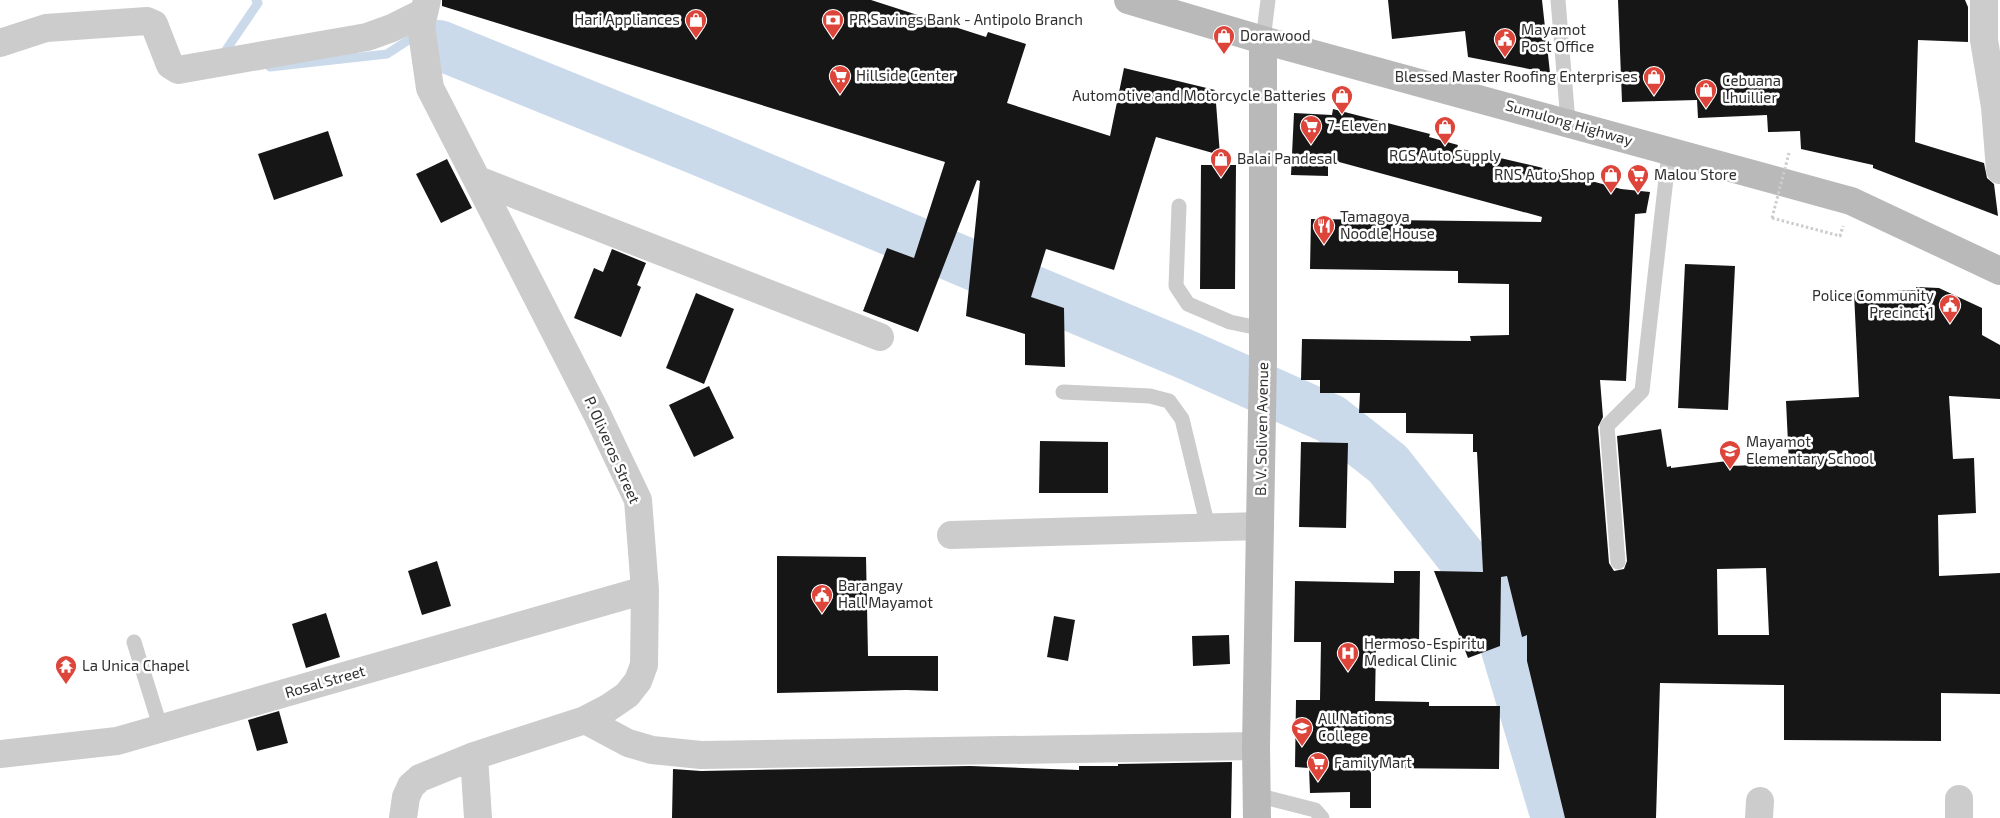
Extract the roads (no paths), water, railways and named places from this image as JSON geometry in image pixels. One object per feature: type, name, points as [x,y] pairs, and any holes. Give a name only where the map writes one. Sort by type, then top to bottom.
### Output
[{"type":"main road","name":"Sumulong Highway","points":[[1128,0],[1263,40],[1851,201],[2000,271]]},
{"type":"main road","name":"B. V. Soliven Avenue","points":[[1256,807],[1262,359],[1263,40]]},
{"type":"street","points":[[1984,0],[1984,40],[1995,107],[2000,170]]},
{"type":"street","points":[[0,43],[46,28],[147,21],[154,24],[170,66],[178,70],[367,37],[424,13]]},
{"type":"street","name":"P. Oliveros Street","points":[[403,818],[406,798],[411,786],[420,778],[474,756],[585,720],[627,695],[638,681],[644,665],[645,590],[638,500],[597,414],[430,88],[424,13]]},
{"type":"street","points":[[478,180],[880,337]]},
{"type":"street","points":[[951,535],[1260,526]]},
{"type":"street","name":"Rosal Street","points":[[3,748],[117,741],[645,590]]},
{"type":"street","points":[[585,720],[628,743],[652,750],[700,755],[1256,746]]},
{"type":"street","points":[[474,756],[478,818]]},
{"type":"lane","points":[[1263,40],[1268,0]]},
{"type":"lane","points":[[1558,0],[1568,122]]},
{"type":"lane","points":[[1618,562],[1607,426],[1642,390],[1669,152]]},
{"type":"lane","points":[[1178,206],[1176,286],[1188,304],[1230,322],[1262,329]]},
{"type":"lane","points":[[1063,392],[1150,396],[1169,401],[1182,419],[1208,527]]},
{"type":"lane","points":[[134,642],[161,729]]},
{"type":"lane","points":[[1256,807],[1315,810],[1322,818]]},
{"type":"waterway","points":[[226,50],[258,3],[256,0]]},
{"type":"waterway","points":[[270,67],[387,54],[413,37]]},
{"type":"waterway","points":[[439,45],[698,150],[1187,355],[1331,419],[1388,464],[1489,592],[1556,818]]},
{"type":"place","name":"Hari Appliances","points":[[696,39]]},
{"type":"place","name":"PR Savings Bank - Antipolo Branch","points":[[833,39]]},
{"type":"place","name":"Dorawood","points":[[1224,55]]},
{"type":"place","name":"Mayamot Post Office","points":[[1505,58]]},
{"type":"place","name":"Hillside Center","points":[[840,95]]},
{"type":"place","name":"Blessed Master Roofing Enterprises","points":[[1654,96]]},
{"type":"place","name":"Cebuana Lhuillier","points":[[1706,109]]},
{"type":"place","name":"Automotive and Motorcycle Batteries","points":[[1342,115]]},
{"type":"place","name":"7-Eleven","points":[[1311,145]]},
{"type":"place","name":"RGS Auto Supply","points":[[1445,146]]},
{"type":"place","name":"Balai Pandesal","points":[[1221,178]]},
{"type":"place","name":"RNS Auto Shop","points":[[1611,194]]},
{"type":"place","name":"Malou Store","points":[[1638,194]]},
{"type":"place","name":"Tamagoya Noodle House","points":[[1324,245]]},
{"type":"place","name":"Police Community Precinct 1","points":[[1950,324]]},
{"type":"place","name":"Mayamot Elementary School","points":[[1730,470]]},
{"type":"place","name":"Barangay Hall Mayamot","points":[[822,614]]},
{"type":"place","name":"Hermoso-Espiritu Medical Clinic","points":[[1348,672]]},
{"type":"place","name":"La Unica Chapel","points":[[66,685]]},
{"type":"place","name":"All Nations College","points":[[1302,747]]},
{"type":"place","name":"FamilyMart","points":[[1318,782]]}]
